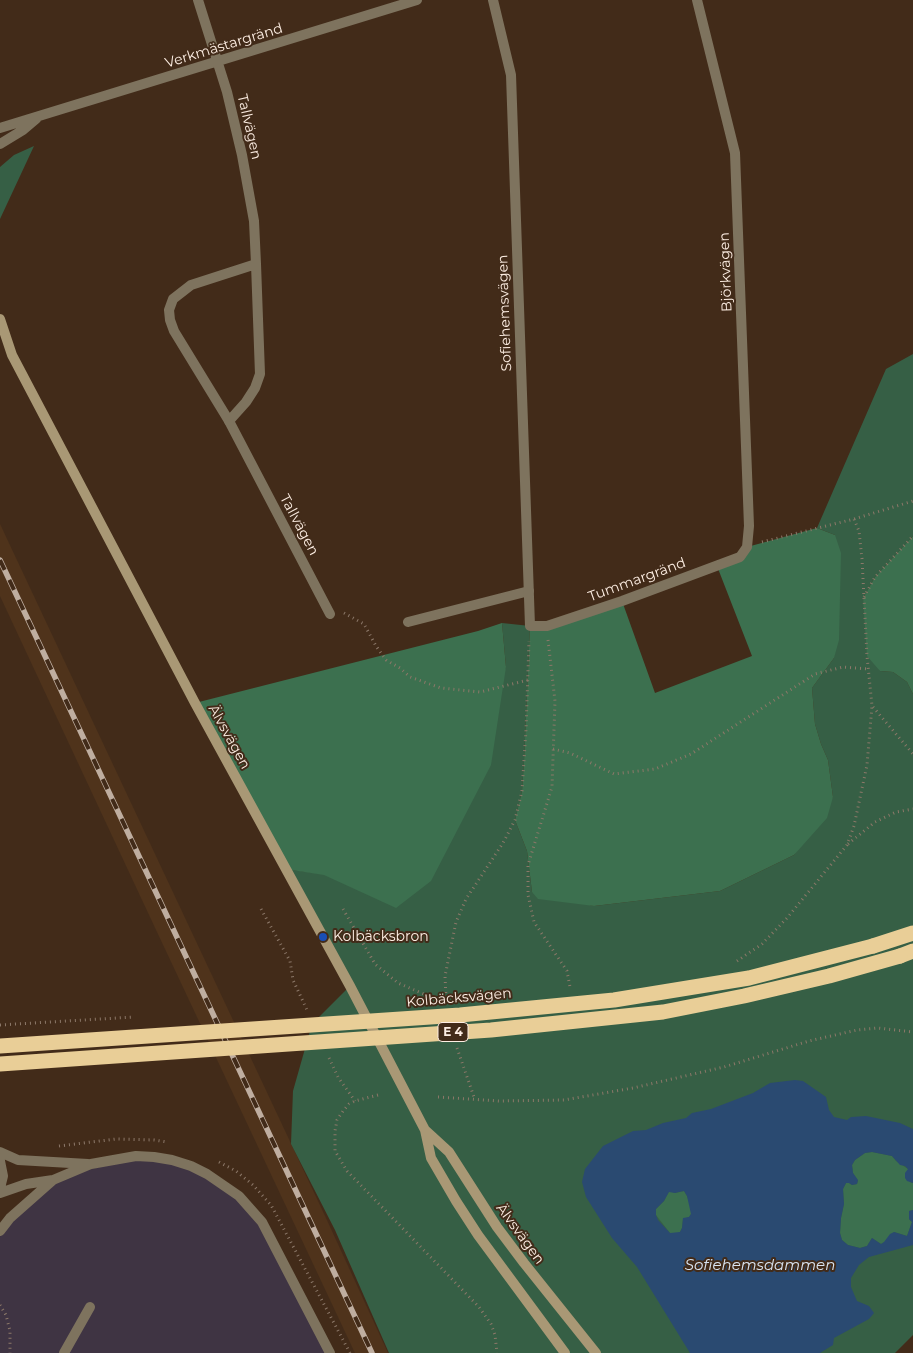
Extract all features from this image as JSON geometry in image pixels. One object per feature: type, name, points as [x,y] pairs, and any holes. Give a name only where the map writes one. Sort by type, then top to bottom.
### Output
[{"type":"highway","name":"Kolbäcksvägen","points":[[0,1046],[460,1015],[614,1000],[749,978],[873,946],[913,933]]},
{"type":"highway","name":"E 4","points":[[0,1064],[491,1030],[663,1012],[744,996],[829,976],[913,952]]},
{"type":"main road","name":"Älvsvägen","points":[[0,319],[12,355],[195,703],[345,978],[425,1130],[431,1158],[456,1201],[506,1274],[565,1353]]},
{"type":"main road","name":"Älvsvägen","points":[[0,342],[12,355]]},
{"type":"main road","name":"Älvsvägen","points":[[425,1130],[449,1152],[475,1194],[508,1241],[596,1353]]},
{"type":"street","name":"Tallvägen","points":[[198,0],[218,62],[242,155],[251,198],[256,264],[260,374],[255,388],[246,402],[229,421]]},
{"type":"street","name":"Verkmästargränd","points":[[0,128],[417,0]]},
{"type":"street","name":"Sofiehemsvägen","points":[[493,0],[511,75],[530,626]]},
{"type":"street","name":"Björkvägen","points":[[697,0],[735,153],[749,526],[747,547]]},
{"type":"street","name":"Verkmästargränd","points":[[0,144],[23,130],[38,117]]},
{"type":"street","name":"Tallvägen","points":[[256,264],[191,285],[173,299],[169,310],[170,320],[174,331],[229,421],[330,614]]},
{"type":"street","name":"Tummargränd","points":[[530,626],[546,626],[622,601],[740,557],[747,547]]},
{"type":"street","points":[[408,622],[528,590]]},
{"type":"street","points":[[0,1152],[18,1160],[91,1164]]},
{"type":"street","points":[[0,1193],[26,1184],[53,1180],[91,1164],[136,1156],[154,1157],[191,1166],[207,1174],[239,1196],[262,1222],[330,1353]]},
{"type":"street","points":[[0,1161],[3,1176],[0,1188]]},
{"type":"street","points":[[0,1231],[10,1218],[53,1180]]},
{"type":"street","points":[[64,1353],[90,1307]]},
{"type":"path","points":[[747,547],[854,519],[913,501]]},
{"type":"path","points":[[848,844],[854,826],[867,765],[872,706],[863,598],[862,558],[859,531],[854,519]]},
{"type":"path","points":[[863,598],[875,577],[913,536]]},
{"type":"path","points":[[321,597],[332,603],[342,612],[364,624],[386,660],[400,668],[410,677],[441,688],[480,692],[528,680]]},
{"type":"path","points":[[446,1004],[445,976],[456,922],[466,899],[503,843],[515,820],[522,791],[530,626]]},
{"type":"path","points":[[546,626],[555,701],[552,787],[528,865],[528,895],[534,922],[567,971],[570,987]]},
{"type":"path","points":[[553,748],[570,752],[614,774],[655,769],[691,754],[815,674],[843,667],[868,669]]},
{"type":"path","points":[[872,706],[913,754]]},
{"type":"path","points":[[735,962],[762,944],[773,933],[848,844],[875,822],[896,812],[913,809]]},
{"type":"path","points":[[261,908],[290,961]]},
{"type":"path","points":[[343,908],[375,964],[398,983],[438,1001]]},
{"type":"path","points":[[562,988],[579,986]]},
{"type":"path","points":[[438,1097],[475,1100],[564,1100],[633,1088],[724,1067],[809,1041],[858,1030],[878,1028],[913,1032]]},
{"type":"path","points":[[454,1041],[475,1100]]},
{"type":"path","points":[[378,1096],[356,1100],[343,1111],[337,1120],[335,1130],[335,1151],[348,1171],[479,1307],[495,1335],[497,1353]]},
{"type":"path","points":[[0,1305],[6,1315],[10,1331],[10,1353]]},
{"type":"shaded area","points":[[0,524],[388,1353],[355,1353],[150,917],[0,596]]},
{"type":"shaded area","points":[[136,1156],[191,1166],[251,1209],[330,1353],[0,1353],[0,1231],[53,1180]]},
{"type":"green space","points":[[34,146],[0,219],[0,167],[14,155]]},
{"type":"green space","points":[[913,354],[913,536],[875,577],[863,598],[880,671],[893,672],[907,682],[913,694],[913,1335],[895,1353],[389,1353],[335,1230],[291,1144],[293,1091],[312,1024],[350,986],[285,869],[324,874],[396,907],[506,667],[502,623],[530,626],[522,791],[515,820],[527,851],[532,892],[594,906],[720,891],[794,855],[833,797],[828,760],[815,724],[812,688],[834,658],[835,535],[817,528],[886,369]]},
{"type":"green space","points":[[817,528],[835,535],[841,553],[839,640],[834,658],[812,688],[815,724],[828,760],[833,797],[827,818],[794,855],[720,891],[594,906],[538,899],[532,892],[527,851],[515,820],[522,791],[530,626],[622,601],[655,693],[752,656],[717,566],[747,547]]},
{"type":"green space","points":[[913,536],[913,694],[907,682],[893,672],[880,671],[867,656],[863,598],[875,577]]},
{"type":"green space","points":[[502,623],[506,667],[491,765],[431,881],[396,908],[324,875],[285,869],[195,703],[478,631]]},
{"type":"green space","points":[[872,1152],[892,1156],[908,1169],[911,1183],[913,1183],[913,1210],[909,1211],[909,1219],[912,1222],[907,1236],[894,1232],[881,1244],[872,1238],[867,1246],[860,1248],[848,1245],[842,1240],[840,1233],[844,1204],[843,1189],[846,1183],[857,1184],[858,1181],[853,1173],[852,1165],[855,1160],[865,1153]]},
{"type":"green space","points":[[669,1191],[675,1193],[684,1191],[691,1208],[691,1214],[683,1219],[682,1228],[676,1234],[670,1233],[656,1215],[656,1209],[664,1201]]},
{"type":"water","name":"Sofiehemsdammen","points":[[803,1081],[826,1097],[829,1110],[834,1117],[847,1120],[851,1117],[866,1116],[900,1123],[913,1129],[913,1183],[905,1178],[905,1173],[908,1169],[900,1165],[892,1156],[872,1152],[865,1153],[855,1160],[852,1165],[853,1173],[858,1180],[857,1184],[846,1183],[843,1189],[844,1204],[840,1233],[842,1240],[848,1245],[860,1248],[867,1246],[872,1238],[881,1244],[894,1232],[907,1236],[912,1222],[909,1219],[909,1211],[913,1210],[913,1245],[869,1257],[859,1265],[851,1278],[851,1287],[857,1301],[869,1306],[874,1313],[869,1319],[834,1338],[833,1345],[820,1353],[690,1353],[637,1267],[612,1238],[586,1197],[582,1182],[585,1169],[603,1146],[633,1131],[646,1130],[663,1123],[686,1118],[692,1113],[711,1109],[753,1093],[770,1083]],"holes":[[[684,1191],[691,1214],[689,1217],[683,1218],[680,1232],[670,1233],[658,1220],[656,1209],[669,1192]]]},
{"type":"railway","points":[[0,560],[372,1353]]},
{"type":"place","name":"Kolbäcksbron","points":[[323,937]]}]
